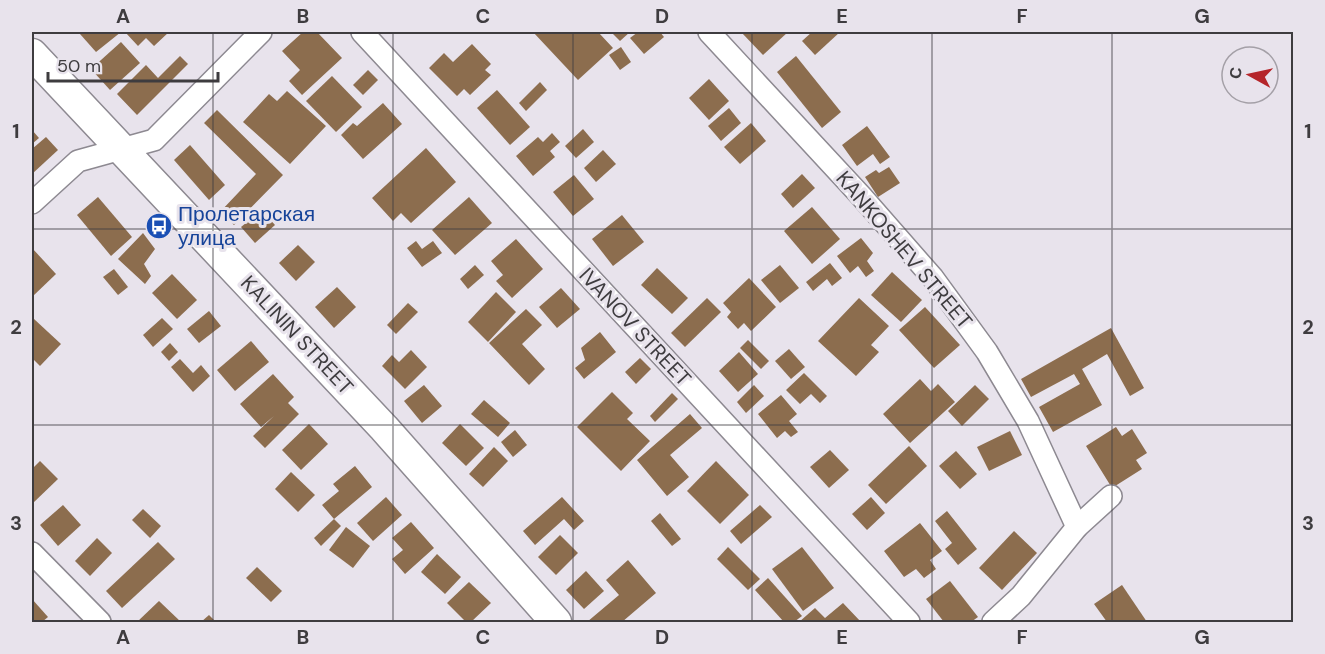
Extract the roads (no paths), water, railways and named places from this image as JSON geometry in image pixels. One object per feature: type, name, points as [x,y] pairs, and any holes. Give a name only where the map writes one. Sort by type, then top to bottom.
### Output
[{"type":"street","points":[[32,203],[78,161],[154,140],[261,32]]},
{"type":"street","name":"IVANOV STREET","points":[[362,32],[909,622]]},
{"type":"street","name":"KANKOSHEV STREET","points":[[709,32],[933,278],[987,352],[1028,421],[1077,527]]},
{"type":"street","name":"KALININ STREET","points":[[32,54],[384,428],[556,622]]},
{"type":"street","points":[[993,622],[1021,596],[1077,527],[1111,496]]},
{"type":"street","points":[[32,553],[100,622]]},
{"type":"place","name":"Пролетарская улица","points":[[159,226]]}]
